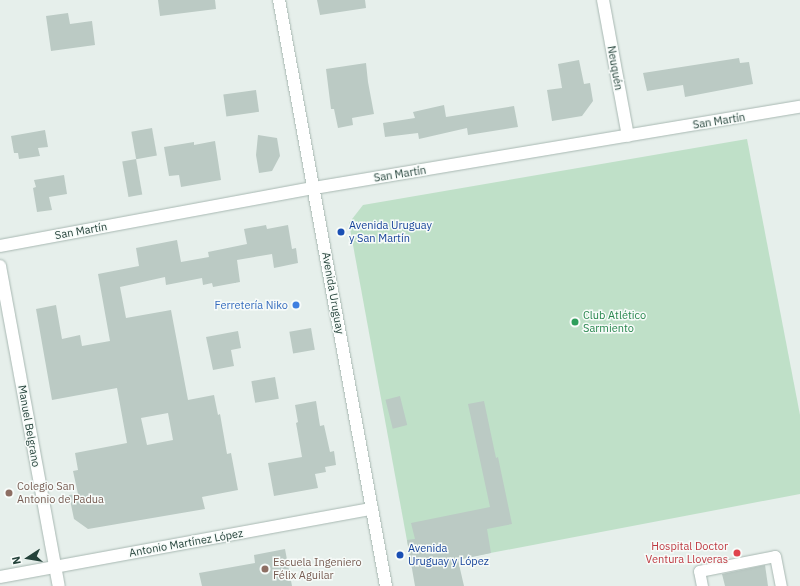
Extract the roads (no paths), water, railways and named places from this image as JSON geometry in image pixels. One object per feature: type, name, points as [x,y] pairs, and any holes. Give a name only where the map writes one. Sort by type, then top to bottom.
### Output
[{"type":"street","name":"Avenida Uruguay","points":[[279,0],[386,586]]},
{"type":"street","name":"Neuquén","points":[[603,0],[628,136]]},
{"type":"street","name":"San Martín","points":[[0,246],[314,188],[800,107]]},
{"type":"street","name":"Manuel Belgrano","points":[[0,266],[59,586]]},
{"type":"street","name":"Antonio Martínez López","points":[[0,576],[372,509]]},
{"type":"lane","points":[[702,586],[699,571],[775,556],[781,586]]},
{"type":"place","name":"Avenida Uruguay y San Martín","points":[[341,232]]},
{"type":"place","name":"Ferretería Niko","points":[[296,305]]},
{"type":"place","name":"Club Atlético Sarmiento","points":[[575,322]]},
{"type":"place","name":"Colegio San Antonio de Padua","points":[[9,493]]},
{"type":"place","name":"Hospital Doctor Ventura Lloveras","points":[[737,553]]},
{"type":"place","name":"Avenida Uruguay y López","points":[[400,555]]},
{"type":"place","name":"Escuela Ingeniero Félix Aguilar","points":[[265,569]]}]
